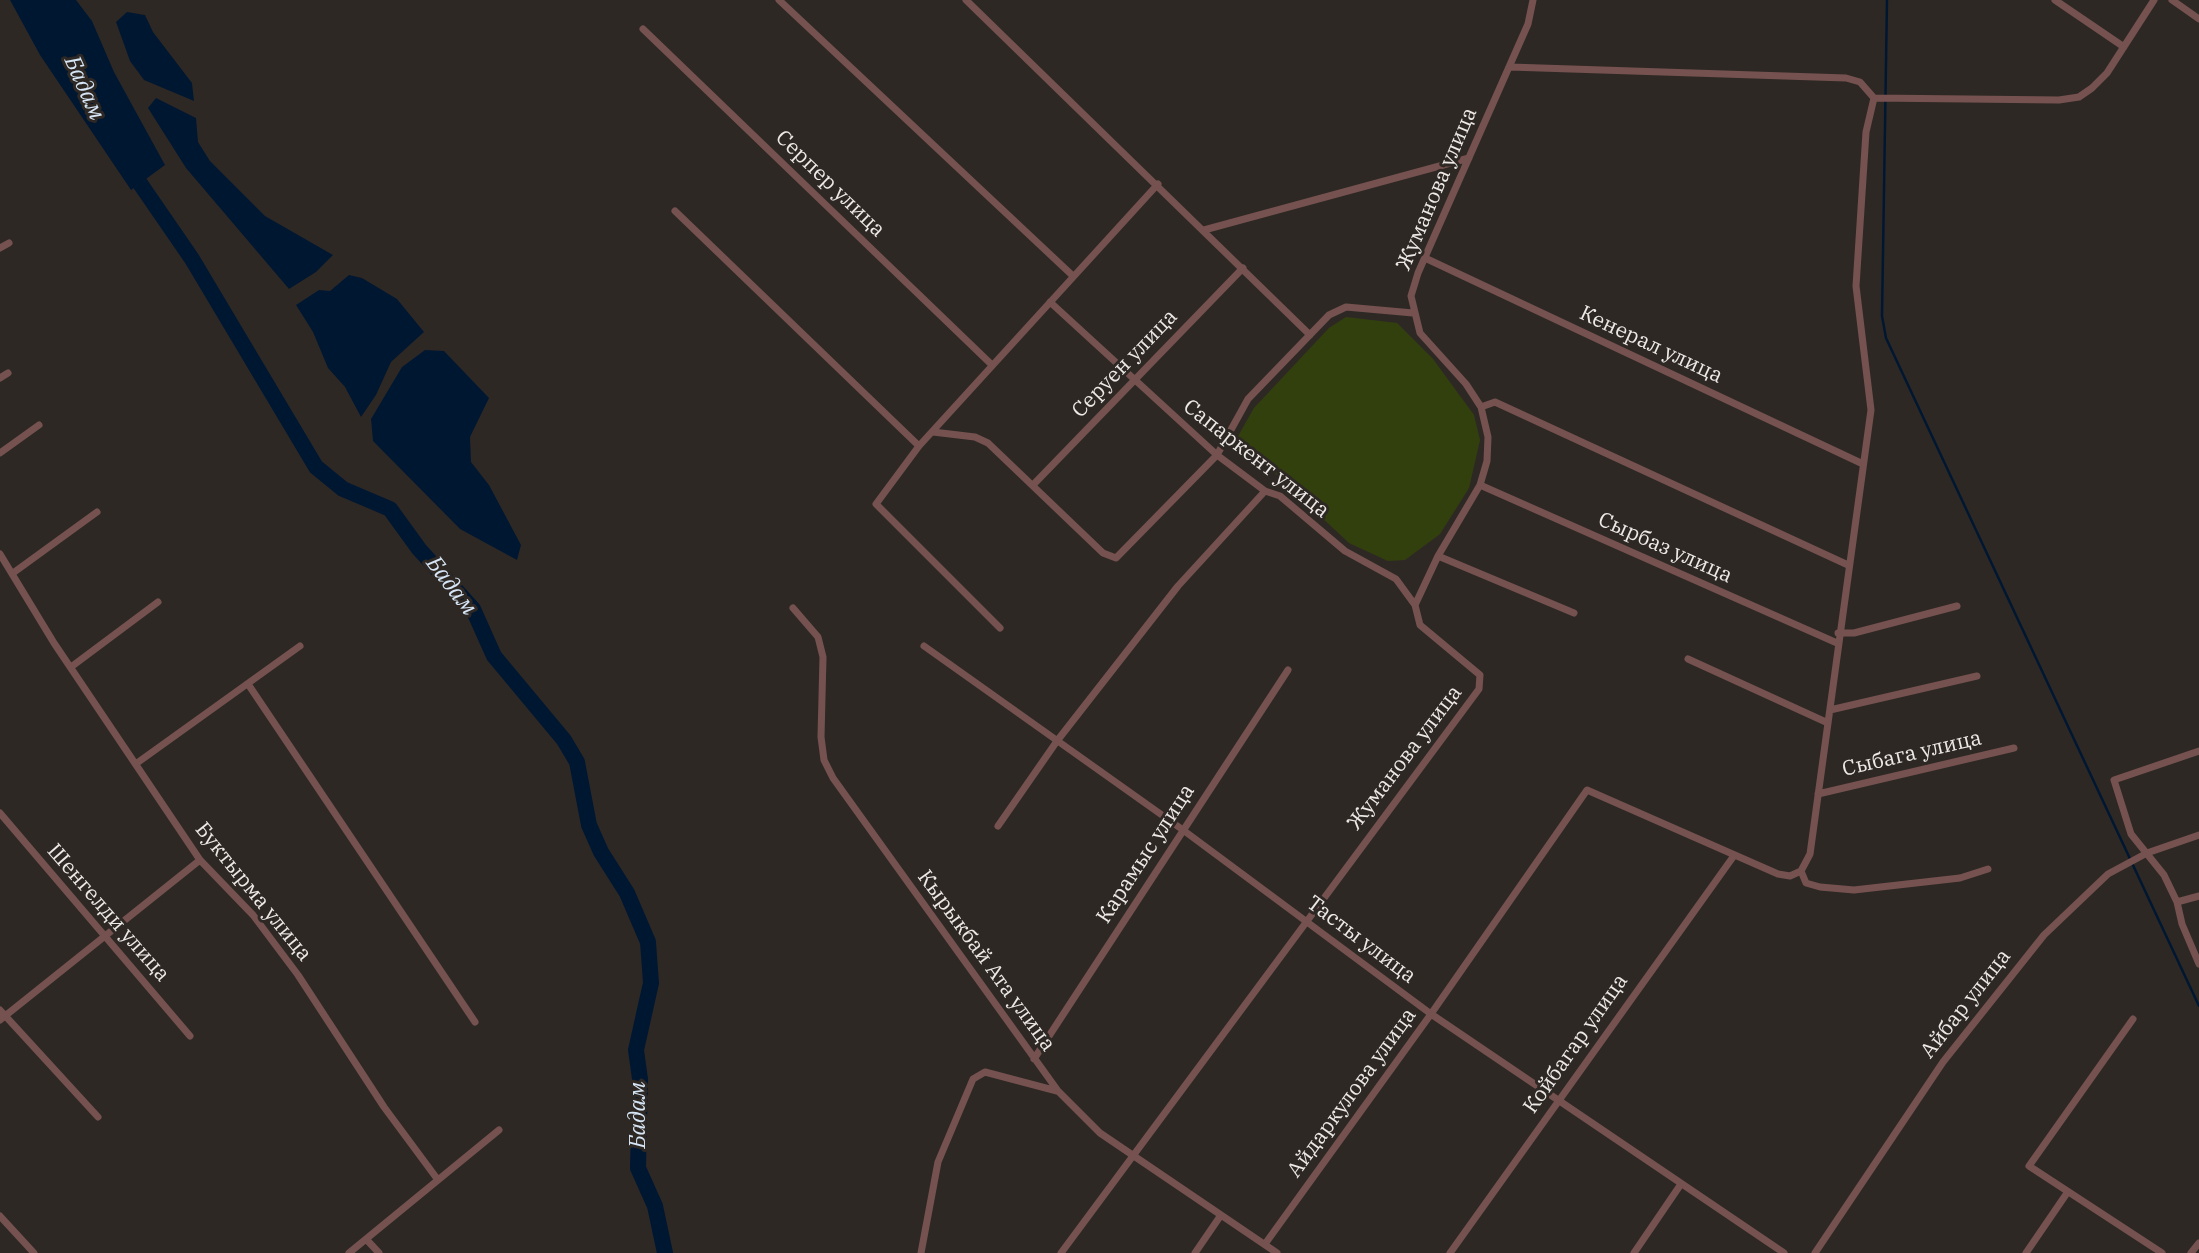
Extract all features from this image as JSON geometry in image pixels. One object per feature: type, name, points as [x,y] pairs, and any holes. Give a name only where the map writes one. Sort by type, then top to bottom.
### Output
[{"type":"street","points":[[779,0],[1073,276]]},
{"type":"street","points":[[966,0],[1158,184],[1310,335]]},
{"type":"street","name":"Жуманова улица","points":[[1413,313],[1411,296],[1425,258],[1528,24],[1533,0]]},
{"type":"street","points":[[2055,0],[2124,47]]},
{"type":"street","points":[[1510,67],[1846,78],[1860,82],[1874,98],[2059,100],[2079,97],[2107,72],[2154,0]]},
{"type":"street","points":[[2172,0],[2199,19]]},
{"type":"street","name":"Серпер улица","points":[[643,29],[992,365]]},
{"type":"street","points":[[1733,857],[1790,876],[1801,872],[1810,854],[1838,633],[1871,410],[1856,286],[1866,132],[1874,98]]},
{"type":"street","points":[[1204,230],[1469,158]]},
{"type":"street","points":[[1000,628],[876,504],[919,446],[1158,184]]},
{"type":"street","points":[[675,211],[919,446]]},
{"type":"street","points":[[0,248],[9,243]]},
{"type":"street","name":"Кенерал улица","points":[[1425,258],[1863,464]]},
{"type":"street","name":"Серуен улица","points":[[1033,485],[1243,268]]},
{"type":"street","name":"Сапаркент улица","points":[[1050,302],[1217,455],[1265,491],[1280,496],[1345,551],[1396,579],[1415,605]]},
{"type":"street","points":[[933,432],[975,437],[988,443],[1103,553],[1116,558],[1217,455],[1248,399],[1329,315],[1346,307],[1413,313],[1420,333],[1466,384],[1481,407],[1488,436],[1487,461],[1480,485],[1438,556],[1415,605]]},
{"type":"street","points":[[0,379],[8,373]]},
{"type":"street","points":[[1481,407],[1495,402],[1848,565]]},
{"type":"street","points":[[0,453],[39,425]]},
{"type":"street","name":"Сырбаз улица","points":[[1480,485],[1837,643]]},
{"type":"street","points":[[998,826],[1057,741],[1178,586],[1265,491]]},
{"type":"street","points":[[13,573],[97,512]]},
{"type":"street","name":"Буктырма улица","points":[[0,554],[71,667],[200,860],[253,915],[298,975],[384,1107],[438,1180]]},
{"type":"street","points":[[1438,556],[1574,612]]},
{"type":"street","points":[[71,667],[158,602]]},
{"type":"street","name":"Жуманова улица","points":[[1061,1253],[1479,689],[1480,675],[1420,625],[1415,605]]},
{"type":"street","points":[[1838,633],[1854,633],[1957,606]]},
{"type":"street","name":"Кырыкбай Ата улица","points":[[793,608],[818,637],[823,657],[821,737],[824,760],[833,778],[1058,1091],[1100,1133],[1277,1253]]},
{"type":"street","points":[[137,763],[300,646]]},
{"type":"street","name":"Тасты улица","points":[[924,646],[1183,830],[1431,1014],[1784,1253]]},
{"type":"street","points":[[1688,659],[1828,723]]},
{"type":"street","name":"Карамыс улица","points":[[1034,1059],[1288,670]]},
{"type":"street","points":[[1830,710],[1977,676]]},
{"type":"street","points":[[248,684],[475,1022]]},
{"type":"street","name":"Сыбага улица","points":[[1818,794],[2014,748]]},
{"type":"street","points":[[2199,751],[2114,780],[2131,834],[2164,875],[2177,902],[2182,924],[2199,964]]},
{"type":"street","name":"Айдаркулова улица","points":[[1265,1244],[1431,1014],[1587,790],[1733,857]]},
{"type":"street","name":"Шенгелди улица","points":[[0,813],[190,1036]]},
{"type":"street","name":"Айбар улица","points":[[1815,1253],[1942,1062],[2017,965],[2094,884],[2147,853],[2199,835]]},
{"type":"street","name":"Койбагар улица","points":[[1450,1253],[1556,1101],[1733,857]]},
{"type":"street","points":[[97,1117],[2,1015],[200,860]]},
{"type":"street","points":[[1801,872],[1806,884],[1854,890],[1960,878],[1988,869]]},
{"type":"street","points":[[2177,902],[2199,896]]},
{"type":"street","points":[[2133,1019],[2029,1166],[2162,1253]]},
{"type":"street","points":[[921,1253],[938,1162],[973,1079],[985,1072],[1058,1091]]},
{"type":"street","points":[[349,1253],[499,1130]]},
{"type":"street","points":[[1634,1253],[1681,1184]]},
{"type":"street","points":[[2025,1253],[2067,1193]]},
{"type":"street","points":[[0,1216],[34,1253]]},
{"type":"street","points":[[1195,1253],[1221,1216]]},
{"type":"street","points":[[366,1239],[379,1253]]},
{"type":"street","points":[[2191,1253],[2199,1243]]},
{"type":"green space","points":[[1346,317],[1397,323],[1433,359],[1474,415],[1480,440],[1469,488],[1440,534],[1405,560],[1388,561],[1349,543],[1237,438],[1254,408],[1329,328]]},
{"type":"water","points":[[10,0],[76,0],[92,21],[114,72],[165,165],[131,190],[40,55]]},
{"type":"water","points":[[127,12],[145,15],[153,32],[192,83],[194,101],[144,80],[130,61],[116,22]]},
{"type":"water","points":[[156,98],[196,118],[198,142],[210,161],[265,216],[333,255],[316,272],[289,289],[186,168],[148,108]]},
{"type":"water","points":[[349,275],[362,278],[397,299],[424,332],[391,362],[376,395],[361,417],[345,387],[328,368],[313,332],[296,305],[319,290],[330,291]]},
{"type":"water","points":[[425,350],[444,351],[489,398],[470,437],[471,462],[489,485],[521,545],[517,560],[460,529],[373,441],[371,419],[402,367]]},
{"type":"waterway","points":[[1887,0],[1882,316],[1886,338],[2199,1006]]},
{"type":"waterway","name":"Бадам","points":[[128,166],[192,259],[316,467],[343,489],[390,509],[419,549],[473,609],[494,656],[564,740],[577,762],[589,825],[601,852],[627,893],[648,942],[651,983],[636,1050],[640,1079],[638,1168],[655,1206],[665,1253]]}]
